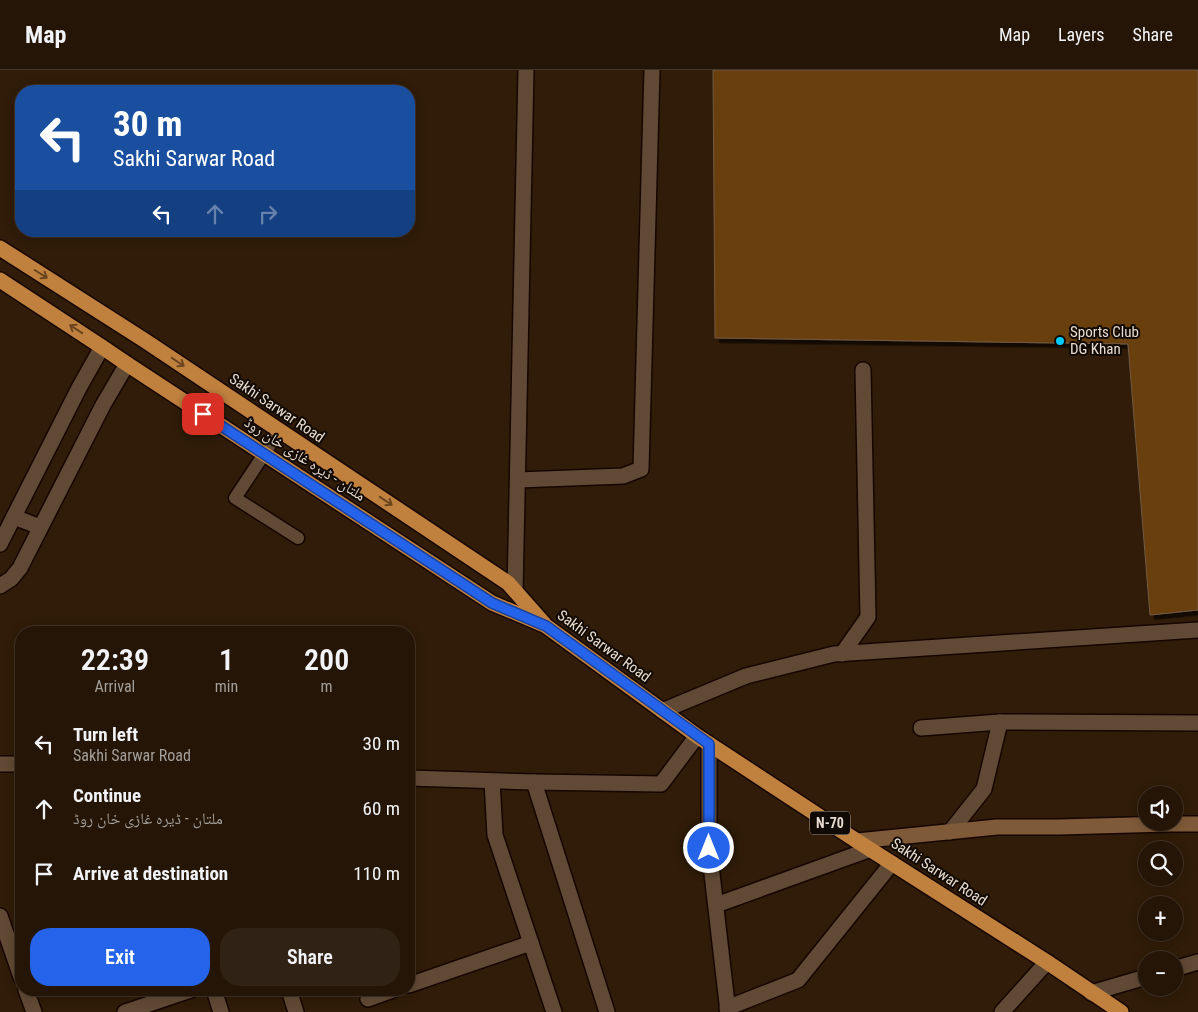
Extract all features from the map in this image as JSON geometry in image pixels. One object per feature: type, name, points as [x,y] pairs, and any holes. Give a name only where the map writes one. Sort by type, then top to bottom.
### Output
[{"type":"highway","name":"Sakhi Sarwar Road","points":[[0,248],[144,340],[508,583],[546,626],[703,740],[1047,962],[1121,1012]]},
{"type":"highway","name":"ملتان - ڈیرہ غازی خان روڈ","points":[[0,280],[492,603],[546,626]]},
{"type":"street","points":[[515,591],[526,70]]},
{"type":"street","points":[[518,480],[623,476],[641,469],[652,70]]},
{"type":"street","points":[[0,544],[102,346]]},
{"type":"street","points":[[0,586],[11,579],[20,568],[103,404],[127,364]]},
{"type":"street","points":[[842,654],[868,617],[862,370]]},
{"type":"street","points":[[14,517],[40,527]]},
{"type":"street","points":[[662,711],[746,676],[834,654],[1198,630]]},
{"type":"street","points":[[950,832],[984,789],[1000,722]]},
{"type":"street","points":[[921,728],[1000,722],[1198,723]]},
{"type":"street","points":[[415,778],[661,784],[703,740]]},
{"type":"street","points":[[703,740],[709,848],[727,1010],[798,980],[892,863]]},
{"type":"street","points":[[0,764],[15,764]]},
{"type":"street","points":[[492,781],[495,835],[554,1012]]},
{"type":"street","points":[[534,782],[607,1012]]},
{"type":"street","points":[[857,841],[997,827],[1198,824]]},
{"type":"street","points":[[716,905],[871,849]]},
{"type":"street","points":[[0,916],[15,960]]},
{"type":"street","points":[[415,983],[531,943]]},
{"type":"street","points":[[1002,1012],[1047,962]]},
{"type":"street","points":[[1183,966],[1198,962]]},
{"type":"street","points":[[1091,993],[1138,979]]},
{"type":"street","points":[[28,996],[34,1012]]},
{"type":"street","points":[[125,1012],[173,996]]},
{"type":"street","points":[[216,996],[221,1012]]},
{"type":"street","points":[[291,996],[296,1012]]},
{"type":"lane","points":[[280,430],[235,498],[298,538]]},
{"type":"building","name":"Sports Club DG Khan","points":[[713,70],[1198,70],[1198,610],[1150,615],[1128,344],[715,338]]},
{"type":"place","name":"Sports Club DG Khan","points":[[1060,341]]},
{"type":"route","points":[[203,414],[492,603],[546,626],[709,744],[709,848]]}]
